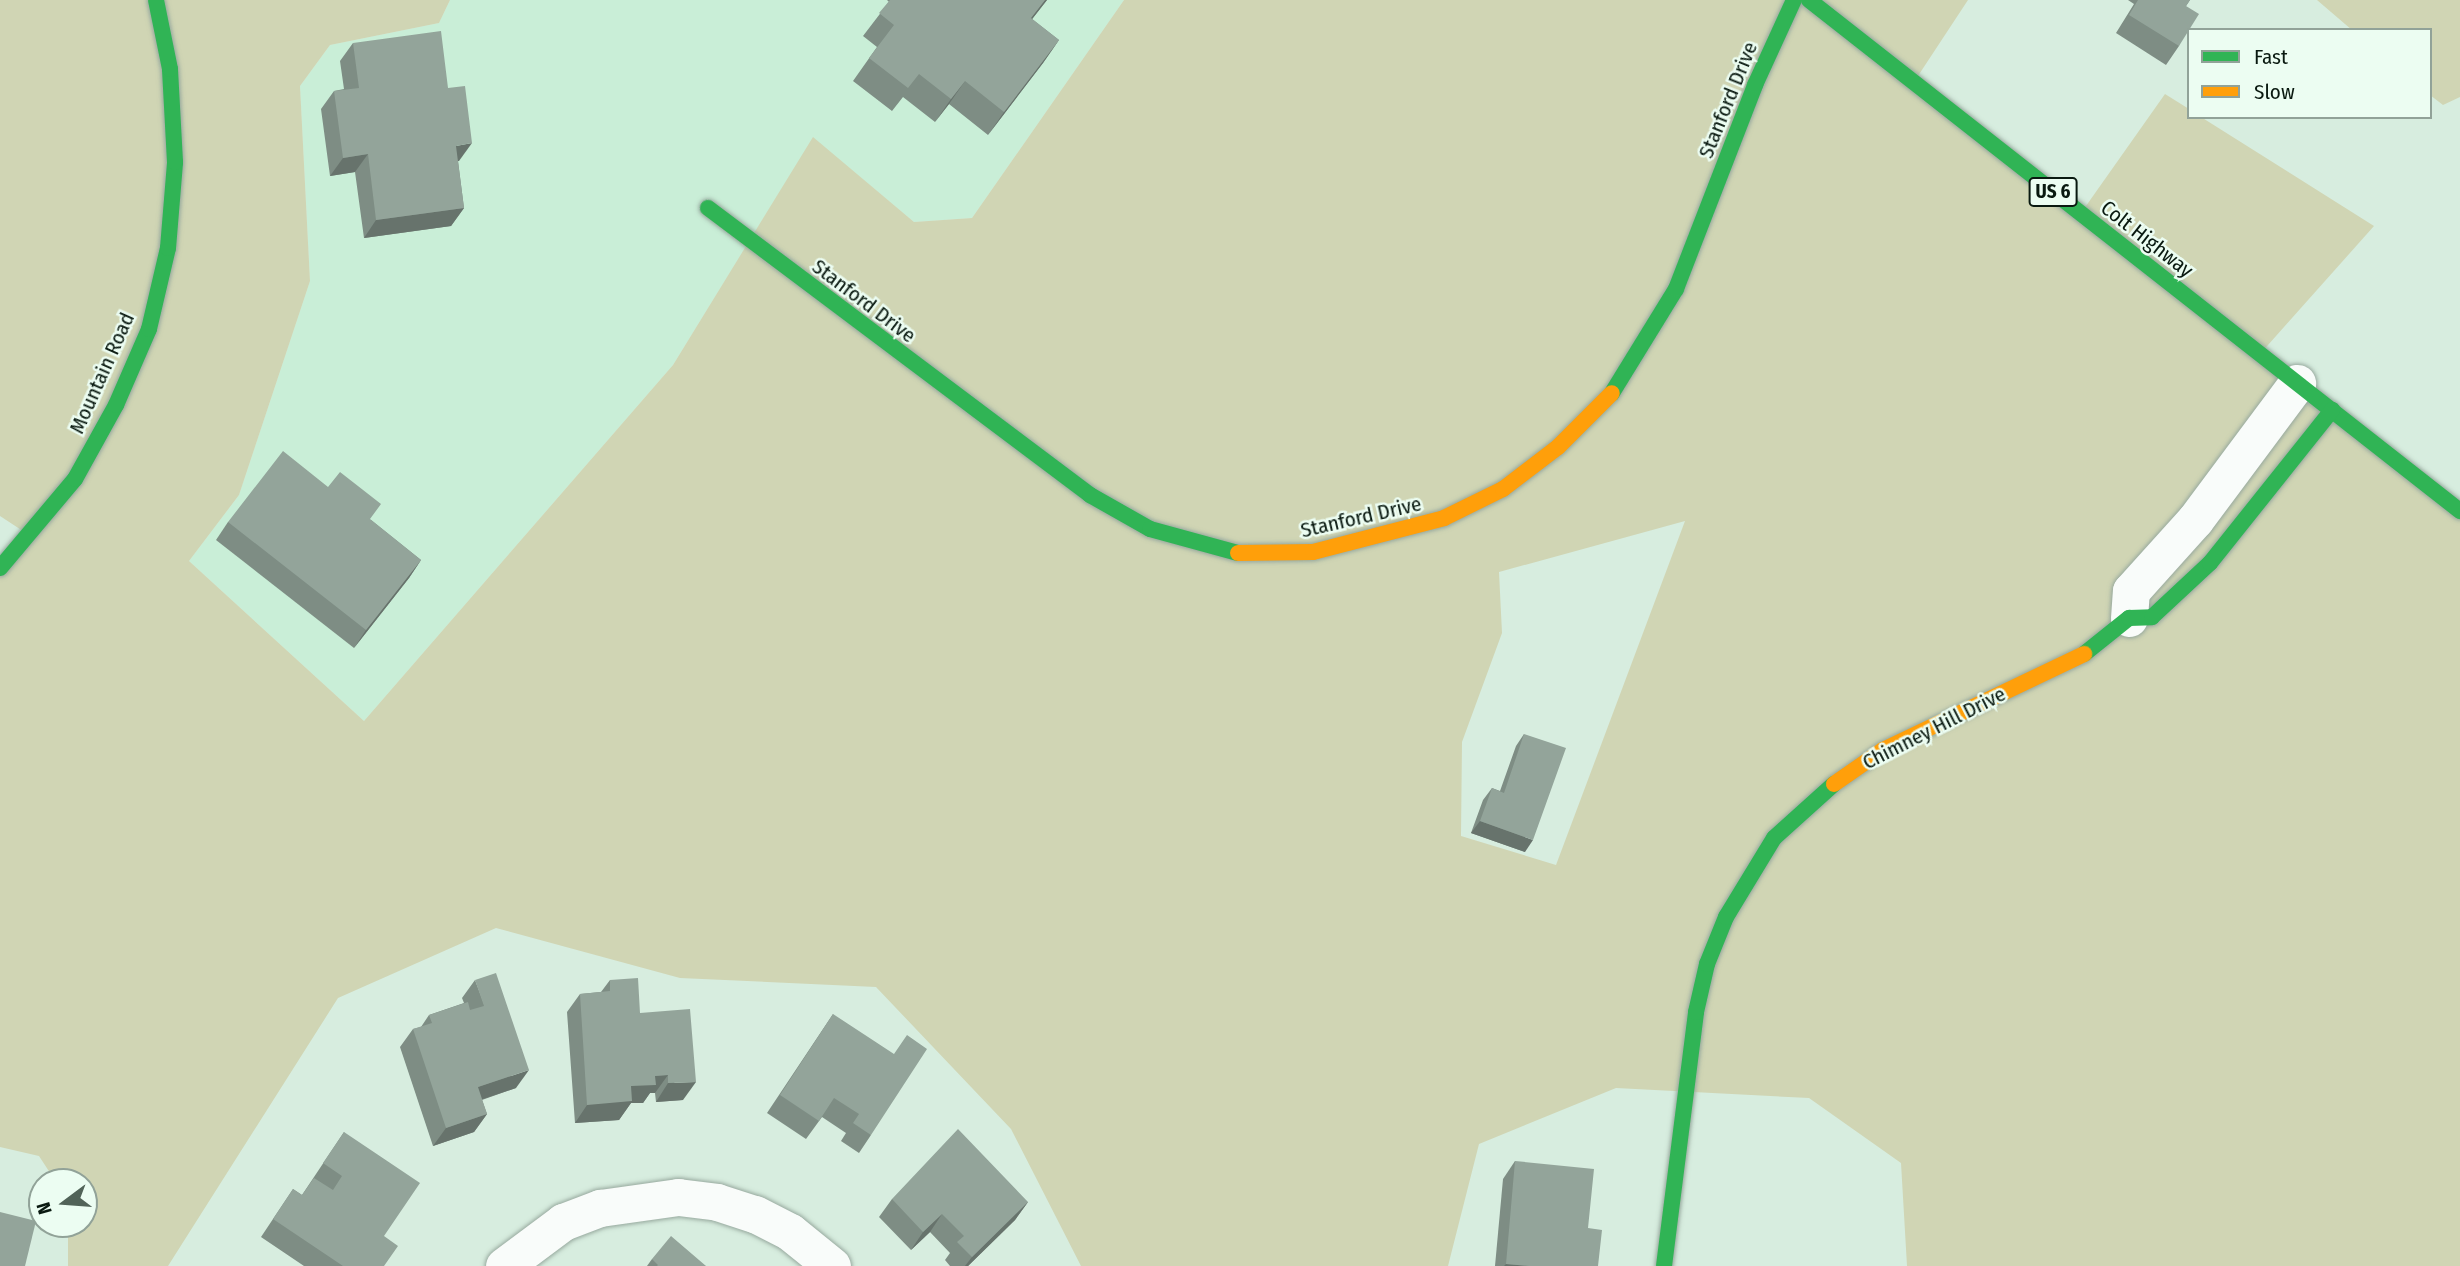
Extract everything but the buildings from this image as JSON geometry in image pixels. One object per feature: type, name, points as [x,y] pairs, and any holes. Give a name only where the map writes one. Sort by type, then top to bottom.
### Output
[{"type":"main road","name":"Mountain Road","points":[[0,568],[75,479],[116,405],[149,329],[168,248],[175,162],[170,69],[156,0]]},
{"type":"main road","name":"Stanford Drive","points":[[708,208],[1090,495],[1150,529],[1203,547],[1255,556],[1313,552],[1444,518],[1503,489],[1558,447],[1605,402],[1645,345],[1676,289],[1755,85],[1794,0]]},
{"type":"main road","name":"Colt Highway","points":[[1809,0],[2460,511]]},
{"type":"main road","name":"Chimney Hill Drive","points":[[1664,1266],[1694,1023],[1707,964],[1726,918],[1774,838],[1843,776],[1883,750],[2092,650],[2129,618],[2151,617],[2210,563],[2332,410]]},
{"type":"street","points":[[2129,618],[2131,591],[2195,520],[2297,383]]},
{"type":"street","points":[[504,1266],[530,1243],[588,1212],[638,1199],[678,1197],[717,1202],[755,1214],[790,1232],[832,1266]]},
{"type":"shaded area","points":[[0,0],[450,0],[439,23],[330,45],[300,86],[310,281],[239,495],[189,561],[364,721],[673,365],[813,137],[914,222],[972,218],[1124,0],[1968,0],[1914,82],[2081,213],[2165,94],[2187,108],[2187,119],[2204,119],[2374,226],[2260,354],[2460,511],[2460,1266],[1907,1266],[1901,1163],[1809,1098],[1616,1088],[1479,1144],[1448,1266],[1081,1266],[1011,1129],[876,987],[680,978],[496,928],[338,998],[168,1266],[68,1266],[68,1238],[98,1238],[98,1168],[47,1168],[39,1156],[0,1147],[0,568],[29,535],[0,516]],"holes":[[[1685,521],[1556,865],[1461,836],[1462,742],[1502,633],[1499,572]]]},
{"type":"shaded area","points":[[450,0],[1124,0],[972,218],[914,222],[813,138],[673,365],[364,721],[189,561],[239,495],[310,281],[300,86],[330,45],[439,23]]},
{"type":"shaded area","points":[[2317,0],[2460,0],[2460,97],[2443,105],[2432,97],[2432,28],[2350,28]]},
{"type":"traffic: fast","points":[[0,568],[75,479],[116,405],[149,329],[168,248],[175,162],[170,69],[156,0]]},
{"type":"traffic: fast","points":[[1612,393],[1676,289],[1755,85],[1794,0]]},
{"type":"traffic: fast","points":[[1809,0],[2460,511]]},
{"type":"traffic: fast","points":[[708,208],[1090,495],[1150,529],[1238,553]]},
{"type":"traffic: fast","points":[[2084,654],[2129,618],[2152,617],[2210,563],[2332,410]]},
{"type":"traffic: fast","points":[[1664,1266],[1696,1012],[1707,964],[1726,917],[1774,838],[1834,784]]},
{"type":"traffic: slow","points":[[1238,553],[1313,552],[1444,518],[1503,489],[1558,447],[1612,393]]},
{"type":"traffic: slow","points":[[1834,784],[1883,750],[2084,654]]}]
